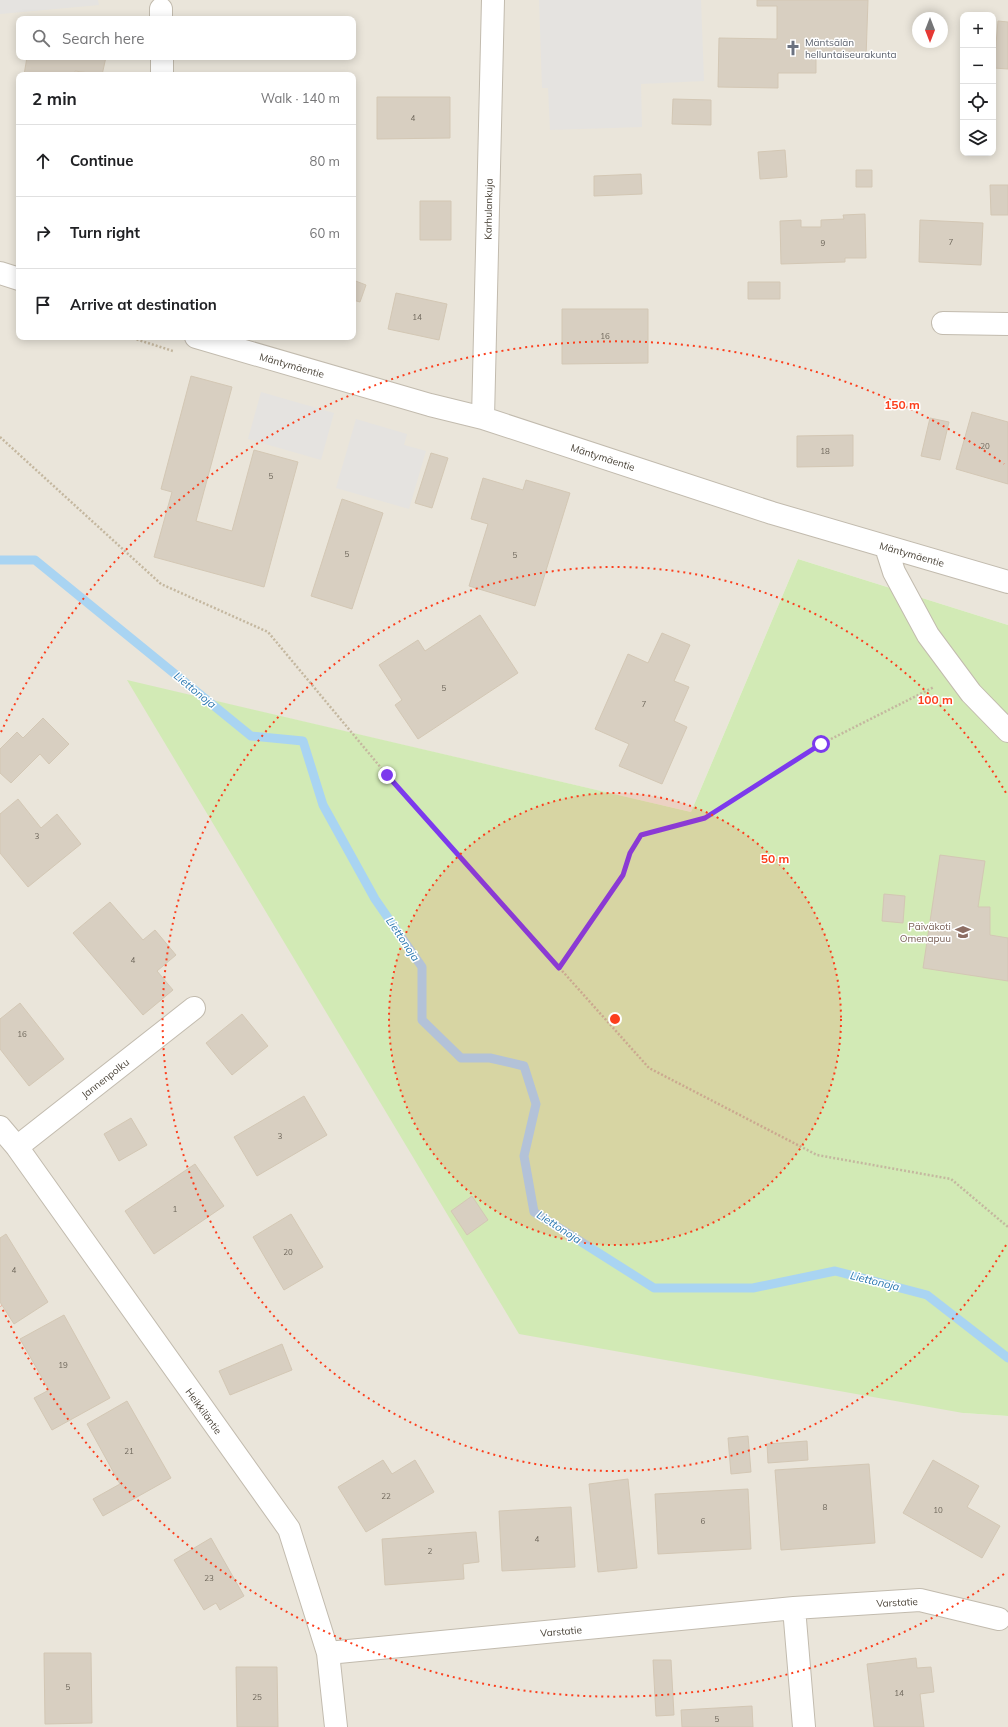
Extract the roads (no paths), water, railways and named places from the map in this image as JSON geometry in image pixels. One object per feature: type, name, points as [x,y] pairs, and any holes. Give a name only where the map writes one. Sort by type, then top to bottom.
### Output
[{"type":"street","name":"Karhulankuja","points":[[483,418],[493,0]]},
{"type":"street","points":[[162,60],[162,72]]},
{"type":"street","points":[[0,273],[16,278]]},
{"type":"street","points":[[943,323],[1008,324]]},
{"type":"street","name":"Mäntymäentie","points":[[206,340],[430,405],[483,418],[772,513],[1008,582]]},
{"type":"street","points":[[886,547],[894,572],[928,634],[971,693],[1008,731]]},
{"type":"street","name":"Jannenpolku","points":[[16,1148],[194,1008]]},
{"type":"street","name":"Heikkiläntie","points":[[0,1127],[289,1529],[328,1653],[336,1727]]},
{"type":"street","name":"Varstatie","points":[[328,1653],[794,1608],[920,1600],[998,1619]]},
{"type":"street","points":[[794,1608],[804,1727]]},
{"type":"waterway","name":"Liettonoja","points":[[0,560],[35,560],[251,736],[303,741],[323,805],[375,899],[422,967],[422,1020],[461,1058],[490,1058],[524,1066],[536,1104],[524,1156],[534,1212],[654,1288],[753,1288],[835,1271],[927,1295],[1008,1358]]},
{"type":"place","name":"Mäntsälän helluntaiseurakunta","points":[[793,48]]},
{"type":"place","name":"Päiväkoti Omenapuu","points":[[963,932]]}]
